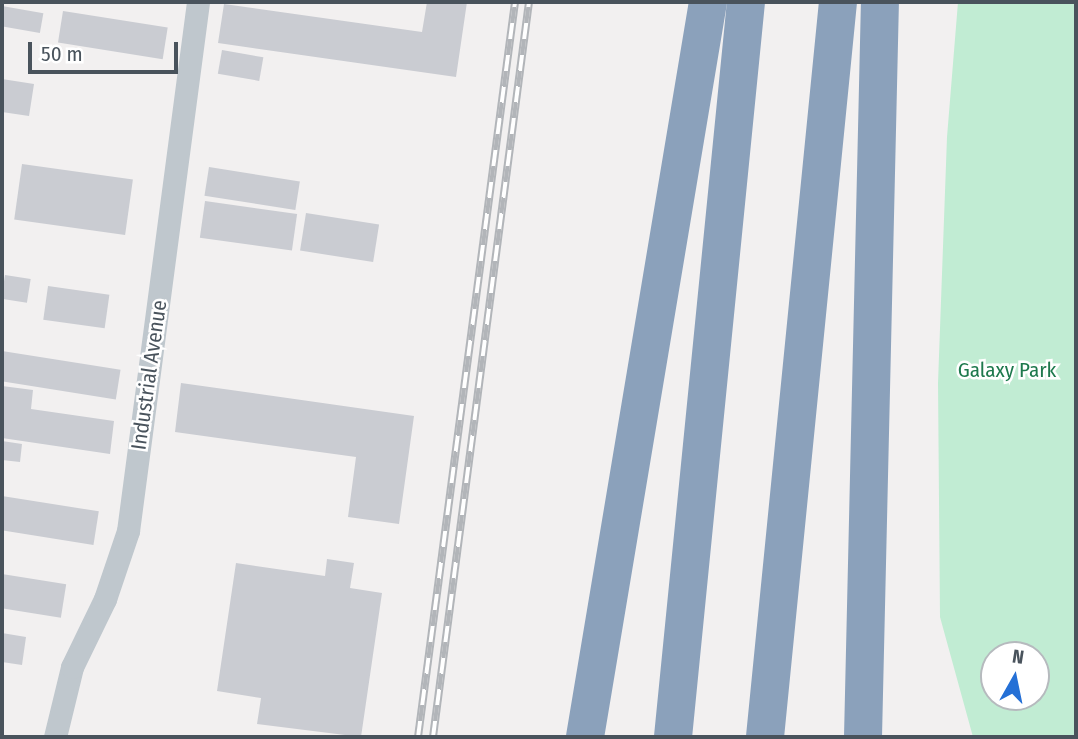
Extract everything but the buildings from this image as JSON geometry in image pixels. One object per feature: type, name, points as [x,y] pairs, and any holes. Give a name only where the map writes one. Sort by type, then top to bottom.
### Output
[{"type":"highway","points":[[585,737],[708,2]]},
{"type":"highway","points":[[673,737],[746,2]]},
{"type":"highway","points":[[765,737],[838,2]]},
{"type":"highway","points":[[863,737],[880,2]]},
{"type":"street","name":"Industrial Avenue","points":[[55,737],[72,667],[110,588],[128,531],[198,2]]},
{"type":"green space","name":"Galaxy Park","points":[[958,2],[1076,2],[1076,737],[973,737],[940,617],[938,383],[947,137]]},
{"type":"railway","points":[[418,737],[515,2]]},
{"type":"railway","points":[[433,737],[529,2]]}]
